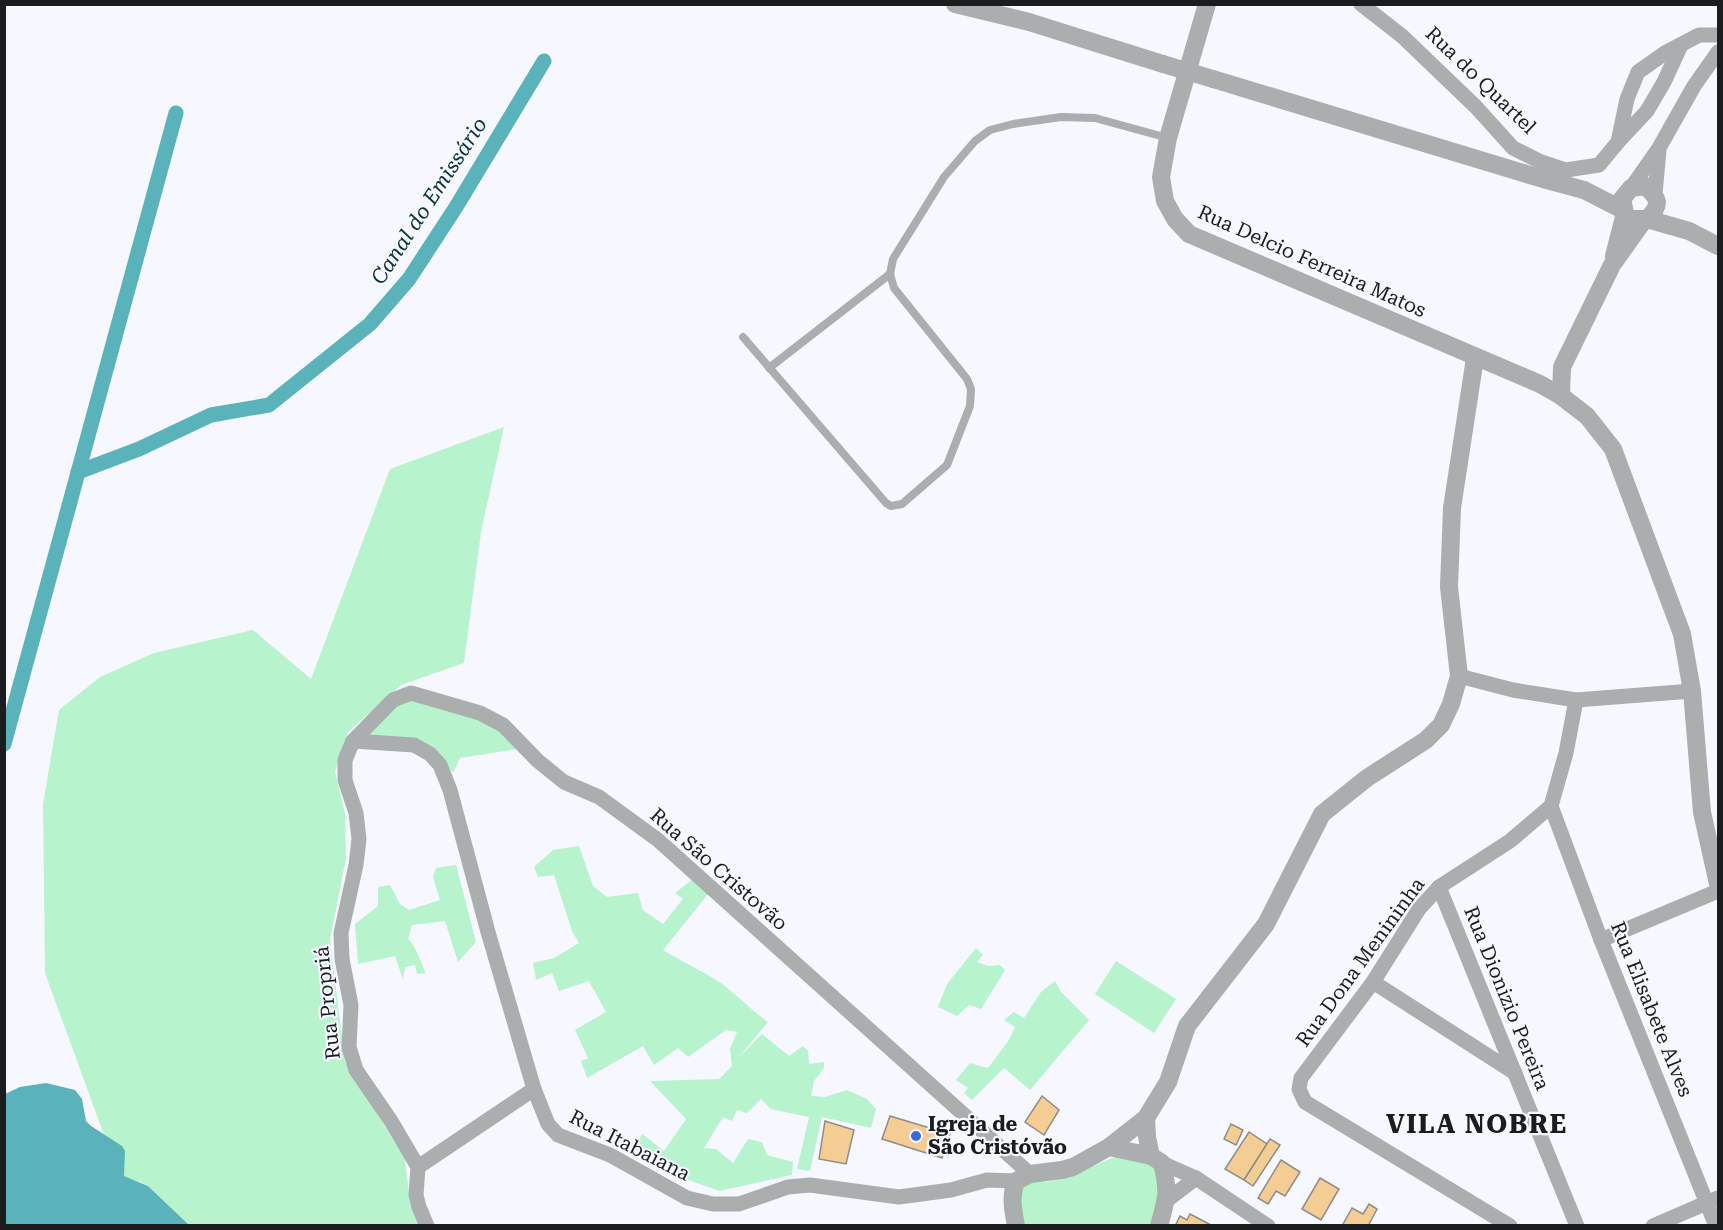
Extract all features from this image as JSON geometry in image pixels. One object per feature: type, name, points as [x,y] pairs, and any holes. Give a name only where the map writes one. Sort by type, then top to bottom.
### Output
[{"type":"street","points":[[955,4],[1029,22],[1584,190],[1624,212],[1630,218],[1689,231],[1719,246]]},
{"type":"street","name":"Rua Delcio Ferreira Matos","points":[[1207,4],[1168,138],[1161,177],[1165,201],[1175,219],[1189,234],[1540,384],[1561,396],[1587,416],[1613,448],[1682,634],[1692,691],[1702,812],[1719,884]]},
{"type":"street","name":"Rua do Quartel","points":[[1361,4],[1402,36],[1476,107],[1513,148],[1539,161],[1566,170],[1599,165],[1618,142],[1627,99],[1638,72],[1665,53],[1699,35],[1719,35]]},
{"type":"street","points":[[1618,142],[1647,111],[1664,82],[1681,45]]},
{"type":"street","points":[[1612,266],[1624,212],[1622,200],[1659,148],[1694,86],[1719,52]]},
{"type":"street","points":[[1561,396],[1562,367],[1612,266],[1655,211],[1659,148]]},
{"type":"street","points":[[1584,190],[1629,189],[1645,186],[1689,231]]},
{"type":"street","points":[[1016,1226],[1012,1192],[1023,1177],[1073,1167],[1109,1146],[1146,1118],[1168,1082],[1187,1026],[1266,924],[1322,814],[1367,778],[1426,740],[1441,725],[1451,704],[1459,676],[1449,587],[1452,508],[1475,358]]},
{"type":"street","points":[[1540,384],[1562,367]]},
{"type":"street","points":[[1459,676],[1513,690],[1576,700],[1692,691]]},
{"type":"street","name":"Rua São Cristovão","points":[[353,741],[393,700],[411,693],[480,713],[503,725],[538,761],[564,782],[598,797],[658,840],[1023,1177]]},
{"type":"street","points":[[1551,806],[1566,753],[1576,700]]},
{"type":"street","name":"Rua Propriá","points":[[353,741],[345,760],[345,780],[356,813],[359,839],[356,865],[341,933],[342,958],[351,1005],[349,1047],[356,1070],[391,1121],[418,1167]]},
{"type":"street","name":"Rua Itabaiana","points":[[353,741],[414,745],[430,754],[440,765],[450,790],[534,1089],[548,1124],[558,1135],[610,1155],[687,1198],[713,1204],[739,1204],[788,1187],[810,1185],[899,1197],[951,1190],[987,1180],[1023,1177]]},
{"type":"street","name":"Rua Dona Menininha","points":[[1510,1226],[1305,1102],[1299,1089],[1301,1078],[1373,982],[1419,909],[1439,887],[1510,841],[1551,806]]},
{"type":"street","name":"Rua Elisabete Alves","points":[[1551,806],[1601,940],[1713,1200],[1716,1226]]},
{"type":"street","name":"Rua Dionizio Pereira","points":[[1439,887],[1577,1226]]},
{"type":"street","points":[[1601,940],[1719,891]]},
{"type":"street","points":[[1373,982],[1515,1073]]},
{"type":"street","points":[[427,1226],[416,1195],[418,1167],[534,1089]]},
{"type":"street","points":[[1146,1118],[1147,1137],[1168,1185],[1159,1226]]},
{"type":"street","points":[[1109,1146],[1157,1159],[1196,1178],[1268,1226]]},
{"type":"street","points":[[1166,1201],[1196,1178]]},
{"type":"street","points":[[1653,1226],[1713,1200]]},
{"type":"lane","points":[[743,337],[886,503],[891,506],[902,504],[947,465],[970,406],[971,389],[967,379],[894,288],[890,274],[893,259],[944,177],[975,141],[990,130],[1013,124],[1060,117],[1095,118],[1168,138]]},
{"type":"lane","points":[[769,368],[890,274]]},
{"type":"green space","points":[[504,427],[481,532],[464,663],[401,685],[348,732],[335,772],[345,813],[346,858],[330,940],[345,1062],[405,1159],[410,1202],[420,1225],[189,1225],[148,1186],[119,1176],[45,973],[43,804],[59,710],[100,677],[154,653],[253,630],[311,679],[390,469]]},
{"type":"green space","points":[[413,698],[478,718],[501,731],[518,749],[460,758],[453,773],[436,753],[363,736],[396,704]]},
{"type":"green space","points":[[579,846],[593,886],[607,897],[638,893],[643,910],[663,924],[683,899],[675,893],[693,879],[709,893],[663,950],[721,983],[768,1022],[739,1057],[762,1034],[789,1056],[803,1046],[808,1051],[809,1064],[824,1062],[824,1068],[814,1081],[811,1096],[825,1097],[847,1090],[867,1099],[876,1109],[871,1128],[822,1117],[810,1171],[797,1169],[809,1117],[771,1109],[761,1099],[747,1113],[737,1110],[732,1121],[723,1117],[704,1148],[716,1149],[733,1163],[748,1139],[762,1142],[767,1155],[793,1162],[792,1175],[719,1191],[686,1179],[634,1149],[642,1134],[664,1151],[686,1119],[650,1081],[719,1079],[732,1066],[730,1049],[737,1032],[726,1030],[688,1057],[678,1048],[654,1065],[643,1046],[587,1078],[581,1061],[588,1058],[575,1030],[606,1012],[589,981],[559,991],[552,973],[536,980],[533,963],[554,958],[579,943],[572,931],[554,875],[538,877],[534,867],[553,850]]},
{"type":"green space","points":[[456,865],[476,942],[458,962],[445,921],[412,925],[408,939],[426,973],[417,974],[415,965],[405,967],[403,979],[395,956],[358,964],[355,924],[378,906],[378,887],[390,885],[400,904],[409,910],[440,900],[433,877],[436,868]]},
{"type":"green space","points":[[976,948],[983,955],[977,962],[988,966],[1000,965],[1005,970],[981,1009],[969,1005],[957,1016],[938,1007],[947,984]]},
{"type":"green space","points":[[1116,961],[1176,999],[1154,1033],[1095,994]]},
{"type":"green space","points":[[1055,981],[1061,992],[1089,1020],[1030,1090],[1004,1068],[972,1100],[964,1093],[968,1088],[956,1080],[970,1063],[988,1068],[1009,1040],[1015,1027],[1004,1020],[1014,1012],[1024,1018],[1041,992]]},
{"type":"green space","points":[[1133,1155],[1151,1163],[1160,1177],[1161,1193],[1150,1226],[1025,1225],[1019,1210],[1021,1186],[1030,1178],[1046,1182],[1062,1179],[1112,1158]]},
{"type":"water","points":[[46,1083],[75,1090],[82,1099],[86,1121],[122,1146],[125,1151],[124,1176],[148,1186],[189,1225],[5,1225],[5,1094],[20,1087]]},
{"type":"building","points":[[1042,1096],[1059,1110],[1044,1135],[1025,1122]]},
{"type":"building","name":"Igreja de São Cristóvão","points":[[890,1116],[950,1134],[942,1158],[882,1139]]},
{"type":"building","points":[[825,1121],[854,1130],[846,1164],[819,1159]]},
{"type":"building","points":[[1231,1124],[1243,1130],[1236,1145],[1224,1139]]},
{"type":"building","points":[[1249,1132],[1267,1144],[1244,1180],[1225,1169]]},
{"type":"building","points":[[1270,1139],[1280,1145],[1253,1186],[1244,1180]]},
{"type":"building","points":[[1281,1160],[1300,1172],[1285,1196],[1276,1191],[1268,1204],[1258,1198]]},
{"type":"building","points":[[1320,1178],[1339,1189],[1321,1220],[1302,1209]]},
{"type":"building","points":[[1369,1204],[1377,1209],[1368,1226],[1342,1226],[1352,1208],[1363,1214]]},
{"type":"building","points":[[1190,1214],[1211,1226],[1175,1226],[1180,1216],[1187,1220]]},
{"type":"waterway","name":"Canal do Emissário","points":[[78,472],[139,449],[211,415],[269,405],[370,324],[409,279],[456,207],[544,61]]},
{"type":"waterway","points":[[4,744],[176,113]]},
{"type":"place","name":"Igreja de São Cristóvão","points":[[916,1136]]},
{"type":"district","name":"VILA NOBRE","points":[[1477,1124]]}]
